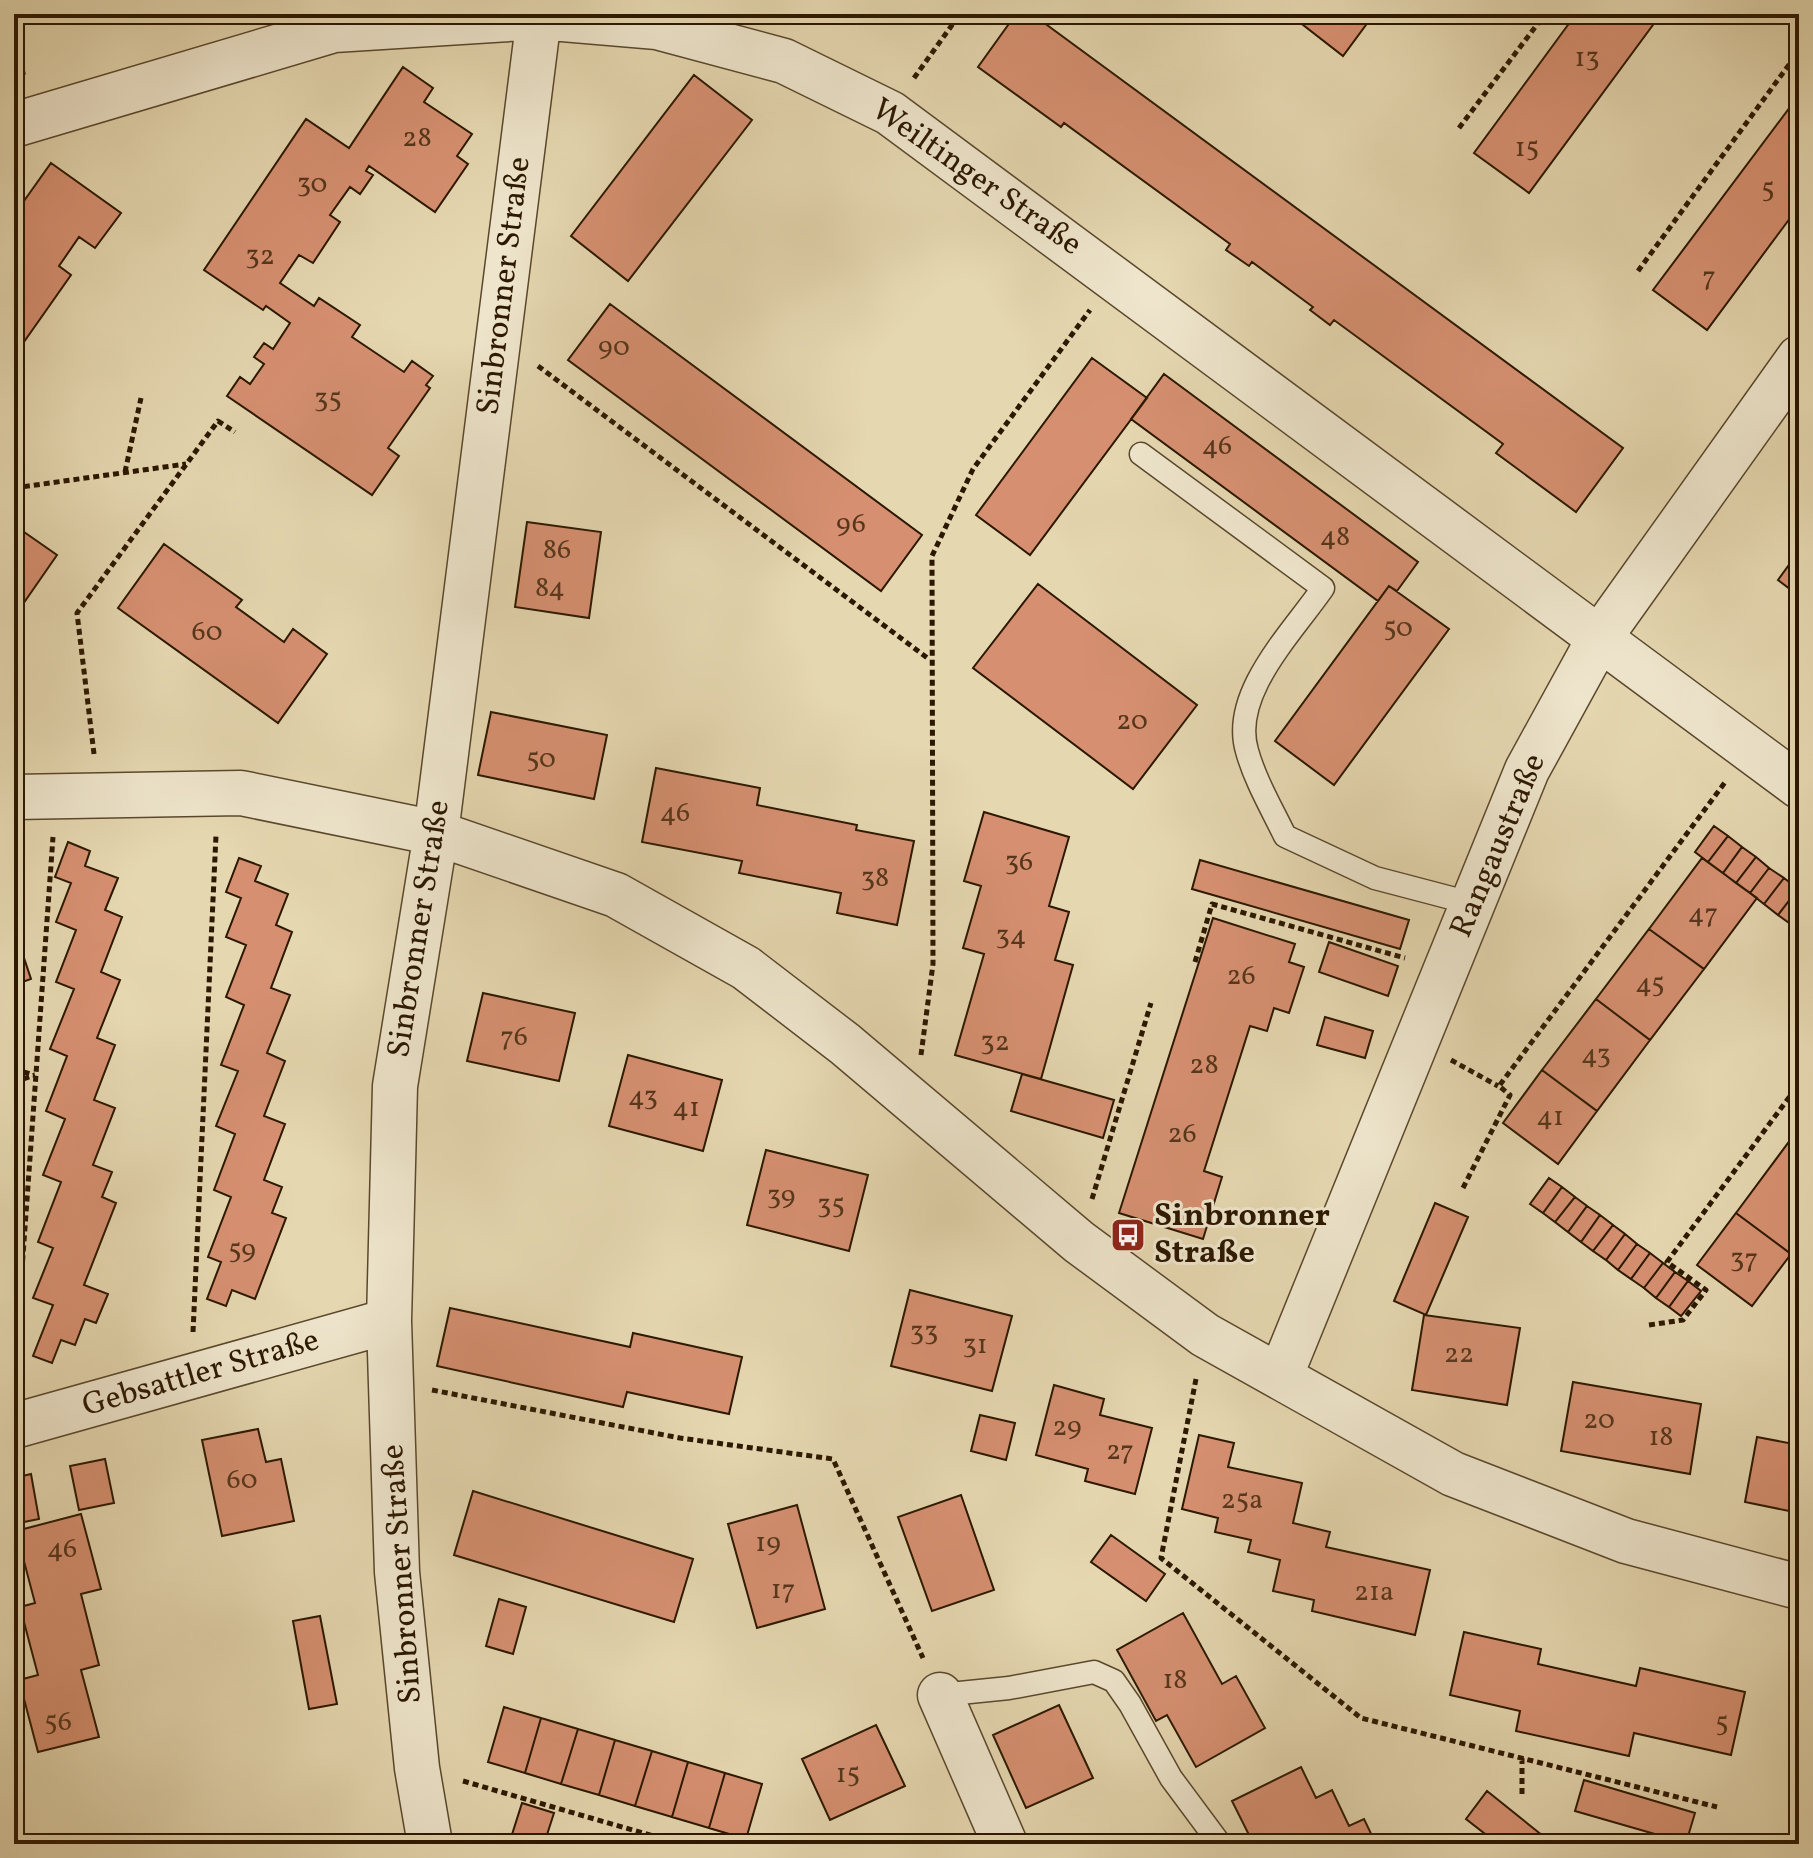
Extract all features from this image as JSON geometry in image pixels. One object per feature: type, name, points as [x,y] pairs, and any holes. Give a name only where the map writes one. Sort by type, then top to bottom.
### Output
[{"type":"street","name":"Weiltinger Straße","points":[[23,121],[334,30],[539,17],[671,30],[784,61],[890,113],[1799,786]]},
{"type":"street","name":"Sinbronner Straße","points":[[430,1844],[417,1768],[397,1572],[389,1321],[395,1086],[436,833],[539,17]]},
{"type":"street","name":"Rangaustraße","points":[[1280,1377],[1527,770],[1600,637],[1799,358]]},
{"type":"street","points":[[35,796],[241,793],[436,833],[616,895],[746,968],[845,1044],[1079,1242],[1205,1335],[1453,1474],[1626,1541],[1799,1587]]},
{"type":"street","name":"Gebsattler Straße","points":[[14,1426],[389,1321]]},
{"type":"street","points":[[940,1695],[1005,1844]]},
{"type":"lane","points":[[1141,454],[1323,588],[1253,688],[1243,722],[1247,751],[1285,836],[1375,878],[1474,904]]},
{"type":"lane","points":[[940,1695],[1009,1688],[1094,1672],[1114,1681],[1171,1778],[1220,1844]]},
{"type":"path","points":[[890,113],[960,14]]},
{"type":"path","points":[[1459,128],[1545,14]]},
{"type":"path","points":[[14,30],[23,121]]},
{"type":"path","points":[[1638,271],[1799,51]]},
{"type":"path","points":[[915,1104],[933,964],[932,556],[973,469],[1114,276]]},
{"type":"path","points":[[499,337],[931,661]]},
{"type":"path","points":[[125,472],[141,398]]},
{"type":"path","points":[[99,795],[77,613],[218,421],[235,432]]},
{"type":"path","points":[[14,488],[186,464]]},
{"type":"path","points":[[1499,1086],[1750,748]]},
{"type":"path","points":[[191,1376],[218,794]]},
{"type":"path","points":[[14,1386],[35,1075],[35,796]]},
{"type":"path","points":[[1195,962],[1212,904],[1448,970]]},
{"type":"path","points":[[1079,1242],[1151,1003]]},
{"type":"path","points":[[14,1069],[35,1075]]},
{"type":"path","points":[[1463,1188],[1510,1095],[1474,1069]]},
{"type":"path","points":[[14,1082],[35,1075]]},
{"type":"path","points":[[1649,1325],[1683,1320],[1706,1290],[1667,1262],[1799,1084]]},
{"type":"path","points":[[1205,1335],[1161,1558],[1361,1718],[1717,1807]]},
{"type":"path","points":[[391,1383],[680,1438],[833,1459],[940,1695]]},
{"type":"path","points":[[1522,1758],[1522,1796]]},
{"type":"path","points":[[417,1768],[681,1844]]},
{"type":"building","points":[[1016,14],[1032,14],[1623,448],[1576,512],[1496,453],[1503,444],[1334,320],[1330,325],[1310,310],[1313,307],[1252,262],[1249,266],[1226,250],[1230,244],[1064,123],[1061,127],[978,67]]},
{"type":"building","points":[[1289,14],[1374,14],[1343,56]]},
{"type":"building","points":[[1576,14],[1661,14],[1529,193],[1474,153]]},
{"type":"building","points":[[1782,14],[1799,14],[1799,19],[1795,23]]},
{"type":"building","points":[[403,67],[433,88],[424,102],[472,134],[457,156],[468,164],[435,212],[369,166],[366,171],[373,175],[360,194],[350,187],[330,215],[340,222],[313,263],[299,255],[280,283],[314,306],[319,298],[360,325],[352,337],[404,372],[412,361],[433,376],[426,385],[430,388],[388,448],[399,456],[372,495],[227,396],[240,377],[250,384],[264,364],[254,357],[264,343],[273,349],[290,323],[266,306],[263,310],[204,270],[306,119],[349,148]]},
{"type":"building","points":[[694,75],[752,120],[628,281],[571,236]]},
{"type":"building","points":[[1799,95],[1799,206],[1707,330],[1653,290]]},
{"type":"building","points":[[51,163],[121,213],[95,248],[79,237],[59,266],[71,275],[14,356],[14,215]]},
{"type":"building","points":[[610,304],[922,535],[881,591],[568,360]]},
{"type":"building","points":[[1092,358],[1147,398],[1030,555],[976,515]]},
{"type":"building","points":[[1164,374],[1418,562],[1397,591],[1389,586],[1378,601],[1131,419]]},
{"type":"building","points":[[527,522],[601,532],[589,618],[515,607]]},
{"type":"building","points":[[14,525],[57,555],[14,617]]},
{"type":"building","points":[[164,544],[242,600],[236,607],[284,642],[293,629],[327,654],[278,723],[118,608]]},
{"type":"building","points":[[1799,551],[1799,596],[1778,580]]},
{"type":"building","points":[[1038,584],[1197,705],[1133,789],[973,668]]},
{"type":"building","points":[[1389,586],[1449,629],[1334,785],[1275,741]]},
{"type":"building","points":[[491,712],[607,735],[594,799],[478,775]]},
{"type":"building","points":[[656,768],[760,788],[757,805],[857,825],[856,830],[914,841],[897,925],[837,913],[841,893],[739,873],[742,861],[642,842]]},
{"type":"building","points":[[984,812],[1069,837],[1049,906],[1069,912],[1055,960],[1073,965],[1041,1079],[955,1055],[984,954],[963,948],[981,886],[964,881]]},
{"type":"building","points":[[1714,826],[1728,836],[1708,862],[1695,852]]},
{"type":"building","points":[[1728,836],[1742,847],[1723,873],[1708,862]]},
{"type":"building","points":[[68,842],[90,851],[85,866],[118,878],[105,910],[122,917],[101,972],[120,980],[97,1038],[115,1045],[94,1100],[115,1108],[93,1165],[112,1172],[102,1197],[116,1203],[84,1285],[108,1294],[96,1323],[85,1319],[75,1345],[61,1340],[52,1363],[33,1356],[53,1305],[33,1298],[53,1248],[38,1242],[61,1182],[43,1175],[65,1119],[46,1111],[67,1056],[50,1049],[74,989],[56,982],[76,930],[56,922],[71,883],[55,877]]},
{"type":"building","points":[[1742,847],[1756,857],[1736,883],[1723,873]]},
{"type":"building","points":[[1756,857],[1769,868],[1750,893],[1736,883]]},
{"type":"building","points":[[239,858],[261,866],[255,881],[288,894],[276,925],[292,932],[271,988],[290,995],[267,1053],[285,1061],[264,1116],[285,1124],[264,1180],[282,1187],[272,1213],[286,1218],[255,1299],[232,1290],[226,1306],[207,1299],[221,1262],[208,1257],[231,1197],[214,1190],[235,1134],[216,1126],[238,1071],[221,1065],[244,1005],[226,997],[246,945],[226,937],[241,898],[226,892]]},
{"type":"building","points":[[1702,858],[1757,898],[1704,969],[1649,929]]},
{"type":"building","points":[[1200,860],[1409,920],[1400,949],[1192,889]]},
{"type":"building","points":[[1769,868],[1784,878],[1764,904],[1750,893]]},
{"type":"building","points":[[1784,878],[1798,889],[1778,915],[1764,904]]},
{"type":"building","points":[[1798,889],[1799,915],[1792,925],[1778,915]]},
{"type":"building","points":[[1213,918],[1295,944],[1289,962],[1304,967],[1289,1013],[1274,1008],[1267,1031],[1250,1026],[1204,1171],[1222,1177],[1203,1239],[1119,1213]]},
{"type":"building","points":[[14,928],[31,979],[14,985]]},
{"type":"building","points":[[1649,929],[1704,969],[1650,1040],[1596,999]]},
{"type":"building","points":[[1329,942],[1398,966],[1388,996],[1319,972]]},
{"type":"building","points":[[483,993],[575,1013],[559,1081],[467,1061]]},
{"type":"building","points":[[1596,999],[1650,1040],[1597,1111],[1542,1070]]},
{"type":"building","points":[[1325,1017],[1373,1031],[1365,1058],[1317,1045]]},
{"type":"building","points":[[628,1055],[722,1080],[703,1151],[609,1126]]},
{"type":"building","points":[[1542,1070],[1597,1111],[1558,1164],[1503,1123]]},
{"type":"building","points":[[1022,1074],[1114,1100],[1103,1138],[1011,1111]]},
{"type":"building","points":[[1799,1129],[1799,1152],[1788,1143]]},
{"type":"building","points":[[1788,1143],[1799,1152],[1799,1243],[1791,1254],[1736,1213]]},
{"type":"building","points":[[766,1150],[868,1175],[849,1251],[747,1225]]},
{"type":"building","points":[[1549,1178],[1562,1187],[1543,1213],[1530,1204]]},
{"type":"building","points":[[1562,1187],[1575,1197],[1555,1222],[1543,1213]]},
{"type":"building","points":[[1575,1197],[1587,1206],[1568,1232],[1555,1222]]},
{"type":"building","points":[[1435,1203],[1468,1217],[1426,1315],[1394,1301]]},
{"type":"building","points":[[1587,1206],[1600,1215],[1581,1242],[1568,1232]]},
{"type":"building","points":[[1736,1213],[1791,1254],[1752,1306],[1697,1265]]},
{"type":"building","points":[[1600,1215],[1613,1225],[1593,1251],[1581,1242]]},
{"type":"building","points":[[1613,1225],[1625,1234],[1606,1260],[1593,1251]]},
{"type":"building","points":[[1625,1234],[1637,1244],[1618,1270],[1606,1260]]},
{"type":"building","points":[[1637,1244],[1650,1253],[1631,1279],[1618,1270]]},
{"type":"building","points":[[1650,1253],[1663,1263],[1644,1288],[1631,1279]]},
{"type":"building","points":[[1663,1263],[1675,1272],[1656,1298],[1644,1288]]},
{"type":"building","points":[[1675,1272],[1688,1281],[1669,1307],[1656,1298]]},
{"type":"building","points":[[1688,1281],[1701,1291],[1681,1316],[1669,1307]]},
{"type":"building","points":[[910,1290],[1012,1316],[992,1391],[891,1366]]},
{"type":"building","points":[[450,1308],[630,1347],[633,1333],[742,1357],[729,1414],[627,1392],[623,1407],[437,1366]]},
{"type":"building","points":[[1424,1315],[1520,1328],[1507,1405],[1412,1390]]},
{"type":"building","points":[[1573,1382],[1701,1404],[1690,1474],[1561,1451]]},
{"type":"building","points":[[1054,1385],[1104,1399],[1100,1415],[1152,1428],[1135,1494],[1085,1481],[1088,1469],[1036,1455]]},
{"type":"building","points":[[980,1415],[1015,1423],[1006,1460],[971,1451]]},
{"type":"building","points":[[258,1429],[266,1462],[281,1459],[294,1521],[222,1536],[202,1440]]},
{"type":"building","points":[[1199,1435],[1234,1443],[1228,1467],[1302,1483],[1293,1523],[1330,1532],[1326,1547],[1430,1570],[1415,1635],[1312,1611],[1314,1600],[1273,1591],[1280,1560],[1248,1552],[1251,1540],[1215,1532],[1218,1518],[1182,1509]]},
{"type":"building","points":[[1757,1437],[1799,1445],[1799,1513],[1745,1502]]},
{"type":"building","points":[[105,1459],[114,1503],[79,1510],[70,1466]]},
{"type":"building","points":[[31,1474],[39,1519],[14,1524],[14,1478]]},
{"type":"building","points":[[473,1491],[693,1559],[674,1622],[454,1555]]},
{"type":"building","points":[[961,1495],[994,1590],[932,1611],[898,1517]]},
{"type":"building","points":[[797,1505],[825,1609],[757,1628],[728,1524]]},
{"type":"building","points":[[81,1514],[101,1589],[81,1594],[99,1665],[81,1670],[99,1737],[38,1752],[19,1680],[38,1675],[20,1607],[35,1603],[16,1531]]},
{"type":"building","points":[[1111,1535],[1165,1574],[1146,1601],[1091,1562]]},
{"type":"building","points":[[499,1599],[526,1607],[513,1654],[486,1646]]},
{"type":"building","points":[[1183,1613],[1222,1684],[1236,1676],[1265,1728],[1196,1767],[1167,1715],[1156,1721],[1117,1650]]},
{"type":"building","points":[[320,1616],[337,1704],[309,1709],[293,1621]]},
{"type":"building","points":[[1464,1632],[1541,1649],[1538,1664],[1636,1686],[1640,1668],[1745,1692],[1731,1755],[1634,1733],[1629,1756],[1516,1731],[1520,1711],[1450,1695]]},
{"type":"building","points":[[1059,1705],[1093,1778],[1026,1808],[993,1735]]},
{"type":"building","points":[[504,1707],[541,1718],[525,1773],[488,1762]]},
{"type":"building","points":[[541,1718],[578,1729],[561,1784],[525,1773]]},
{"type":"building","points":[[876,1725],[905,1786],[830,1820],[802,1759]]},
{"type":"building","points":[[578,1729],[615,1740],[599,1795],[561,1784]]},
{"type":"building","points":[[615,1740],[652,1751],[635,1806],[599,1795]]},
{"type":"building","points":[[652,1751],[688,1762],[672,1817],[635,1806]]},
{"type":"building","points":[[688,1762],[725,1773],[709,1828],[672,1817]]},
{"type":"building","points":[[1301,1767],[1316,1798],[1332,1790],[1349,1826],[1364,1819],[1376,1844],[1270,1844],[1265,1835],[1252,1841],[1232,1801]]},
{"type":"building","points":[[725,1773],[762,1784],[746,1839],[709,1828]]},
{"type":"building","points":[[1584,1780],[1695,1813],[1686,1843],[1575,1811]]},
{"type":"building","points":[[1487,1791],[1553,1844],[1498,1844],[1466,1819]]},
{"type":"building","points":[[522,1803],[554,1813],[544,1844],[509,1844]]},
{"type":"building","points":[[1119,1837],[1123,1844],[1104,1844]]},
{"type":"building","points":[[291,1839],[293,1844],[268,1844]]},
{"type":"place","name":"Sinbronner Straße","points":[[1128,1235]]}]
